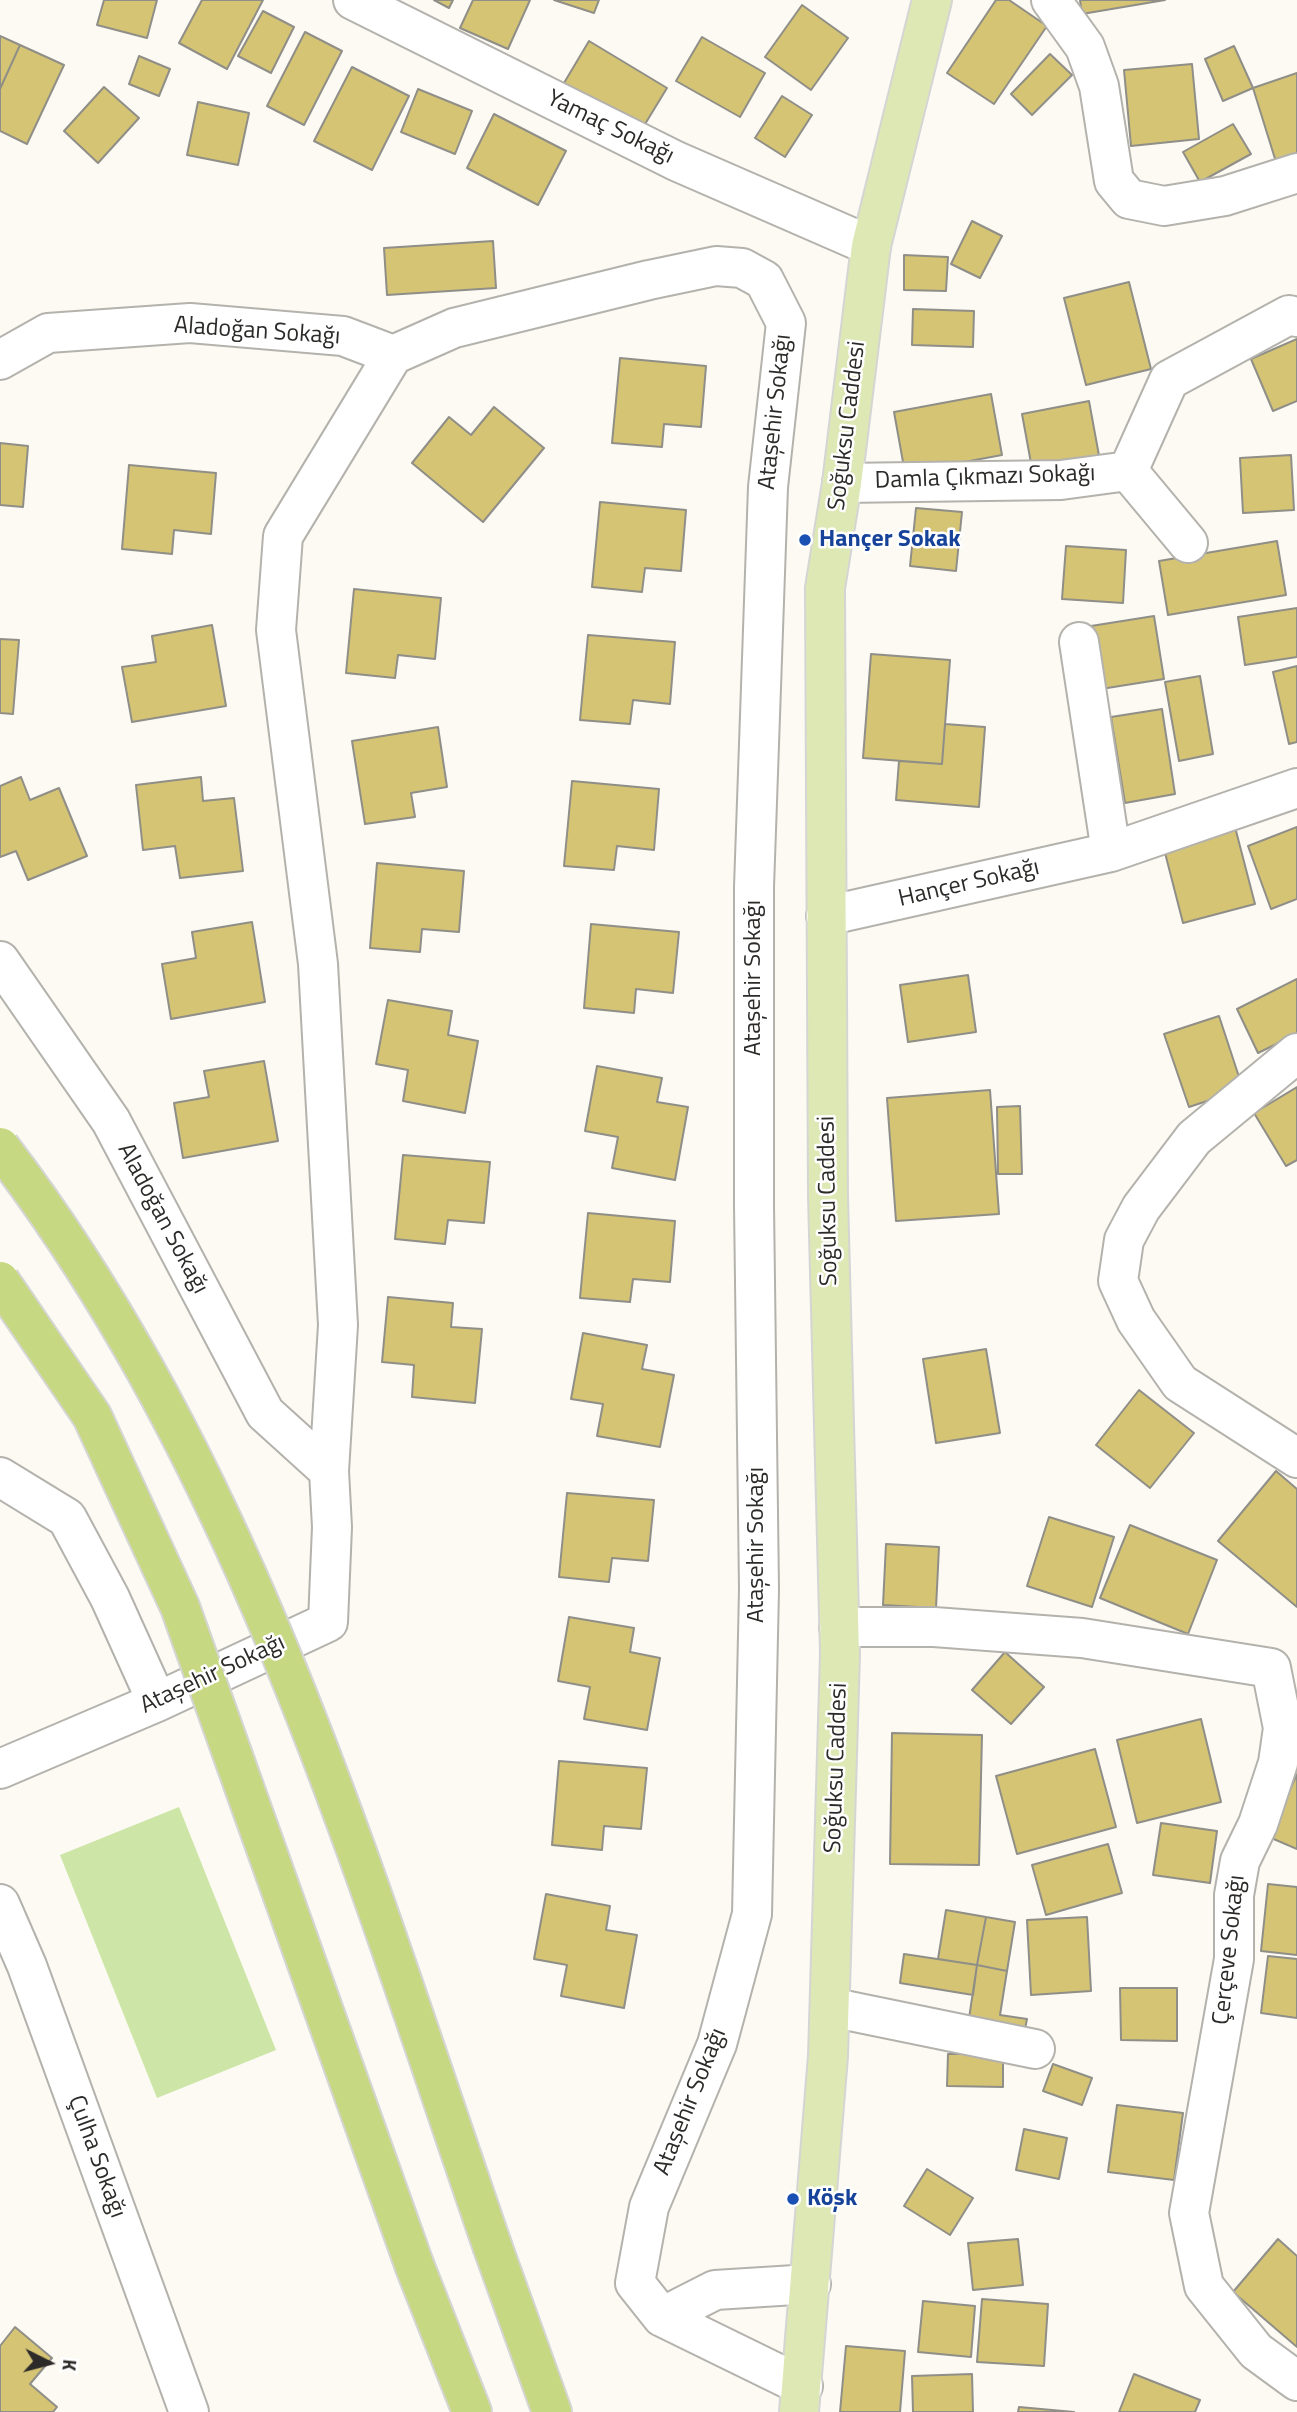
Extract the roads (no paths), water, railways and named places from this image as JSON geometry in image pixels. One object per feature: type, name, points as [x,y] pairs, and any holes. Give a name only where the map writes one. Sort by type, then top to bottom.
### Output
[{"type":"highway","points":[[0,1147],[31,1187],[125,1329],[214,1499],[332,1783],[552,2412]]},
{"type":"highway","points":[[0,1281],[92,1416],[180,1607],[415,2266],[472,2412]]},
{"type":"main road","name":"Soğuksu Caddesi","points":[[801,2399],[830,2007],[839,1627],[828,1196],[825,588],[842,482],[871,246],[935,5]]},
{"type":"street","name":"Yamaç Sokağı","points":[[353,0],[676,161],[871,246]]},
{"type":"street","points":[[1051,0],[1085,47],[1099,86],[1114,181],[1129,199],[1164,206],[1225,196],[1297,173]]},
{"type":"street","name":"Ataşehir Sokağı","points":[[0,1769],[157,1702],[328,1622],[332,1527],[329,1471],[338,1325],[318,964],[276,630],[283,536],[393,355],[454,328],[716,266],[742,268],[764,280],[786,323],[768,487],[754,887],[754,1205],[759,1590],[752,1914],[717,2043],[649,2207],[635,2283],[662,2317]]},
{"type":"street","name":"Damla Çıkmazı Sokağı","points":[[1128,471],[1169,380],[1289,315],[1297,317]]},
{"type":"street","name":"Aladoğan Sokağı","points":[[0,360],[48,333],[190,323],[343,336],[393,355]]},
{"type":"street","name":"Damla Çıkmazı Sokağı","points":[[842,482],[1061,481],[1128,471]]},
{"type":"street","name":"Damla Çıkmazı Sokağı","points":[[1128,471],[1188,543]]},
{"type":"street","points":[[1079,642],[1111,852]]},
{"type":"street","name":"Hançer Sokağı","points":[[826,916],[1111,852],[1297,788]]},
{"type":"street","name":"Aladoğan Sokağı","points":[[0,961],[111,1121],[265,1413],[329,1471]]},
{"type":"street","points":[[1297,1053],[1194,1138],[1141,1208],[1124,1240],[1118,1281],[1136,1320],[1180,1383],[1297,1458]]},
{"type":"street","points":[[0,1477],[67,1518],[110,1598],[157,1702]]},
{"type":"street","name":"Çerçeve Sokağı","points":[[839,1627],[934,1627],[1082,1638],[1284,1669],[1283,1728],[1278,1763],[1258,1824],[1240,1861],[1234,1895],[1234,1959],[1189,2213],[1204,2286],[1256,2351],[1297,2381]]},
{"type":"street","name":"Çulha Sokağı","points":[[0,1904],[27,1966],[189,2412]]},
{"type":"street","points":[[830,2007],[1035,2049]]},
{"type":"street","points":[[662,2317],[715,2290],[811,2284]]},
{"type":"street","points":[[662,2317],[801,2399]]},
{"type":"place","name":"Hançer Sokak","points":[[805,540]]},
{"type":"place","name":"Köşk","points":[[793,2199]]}]
